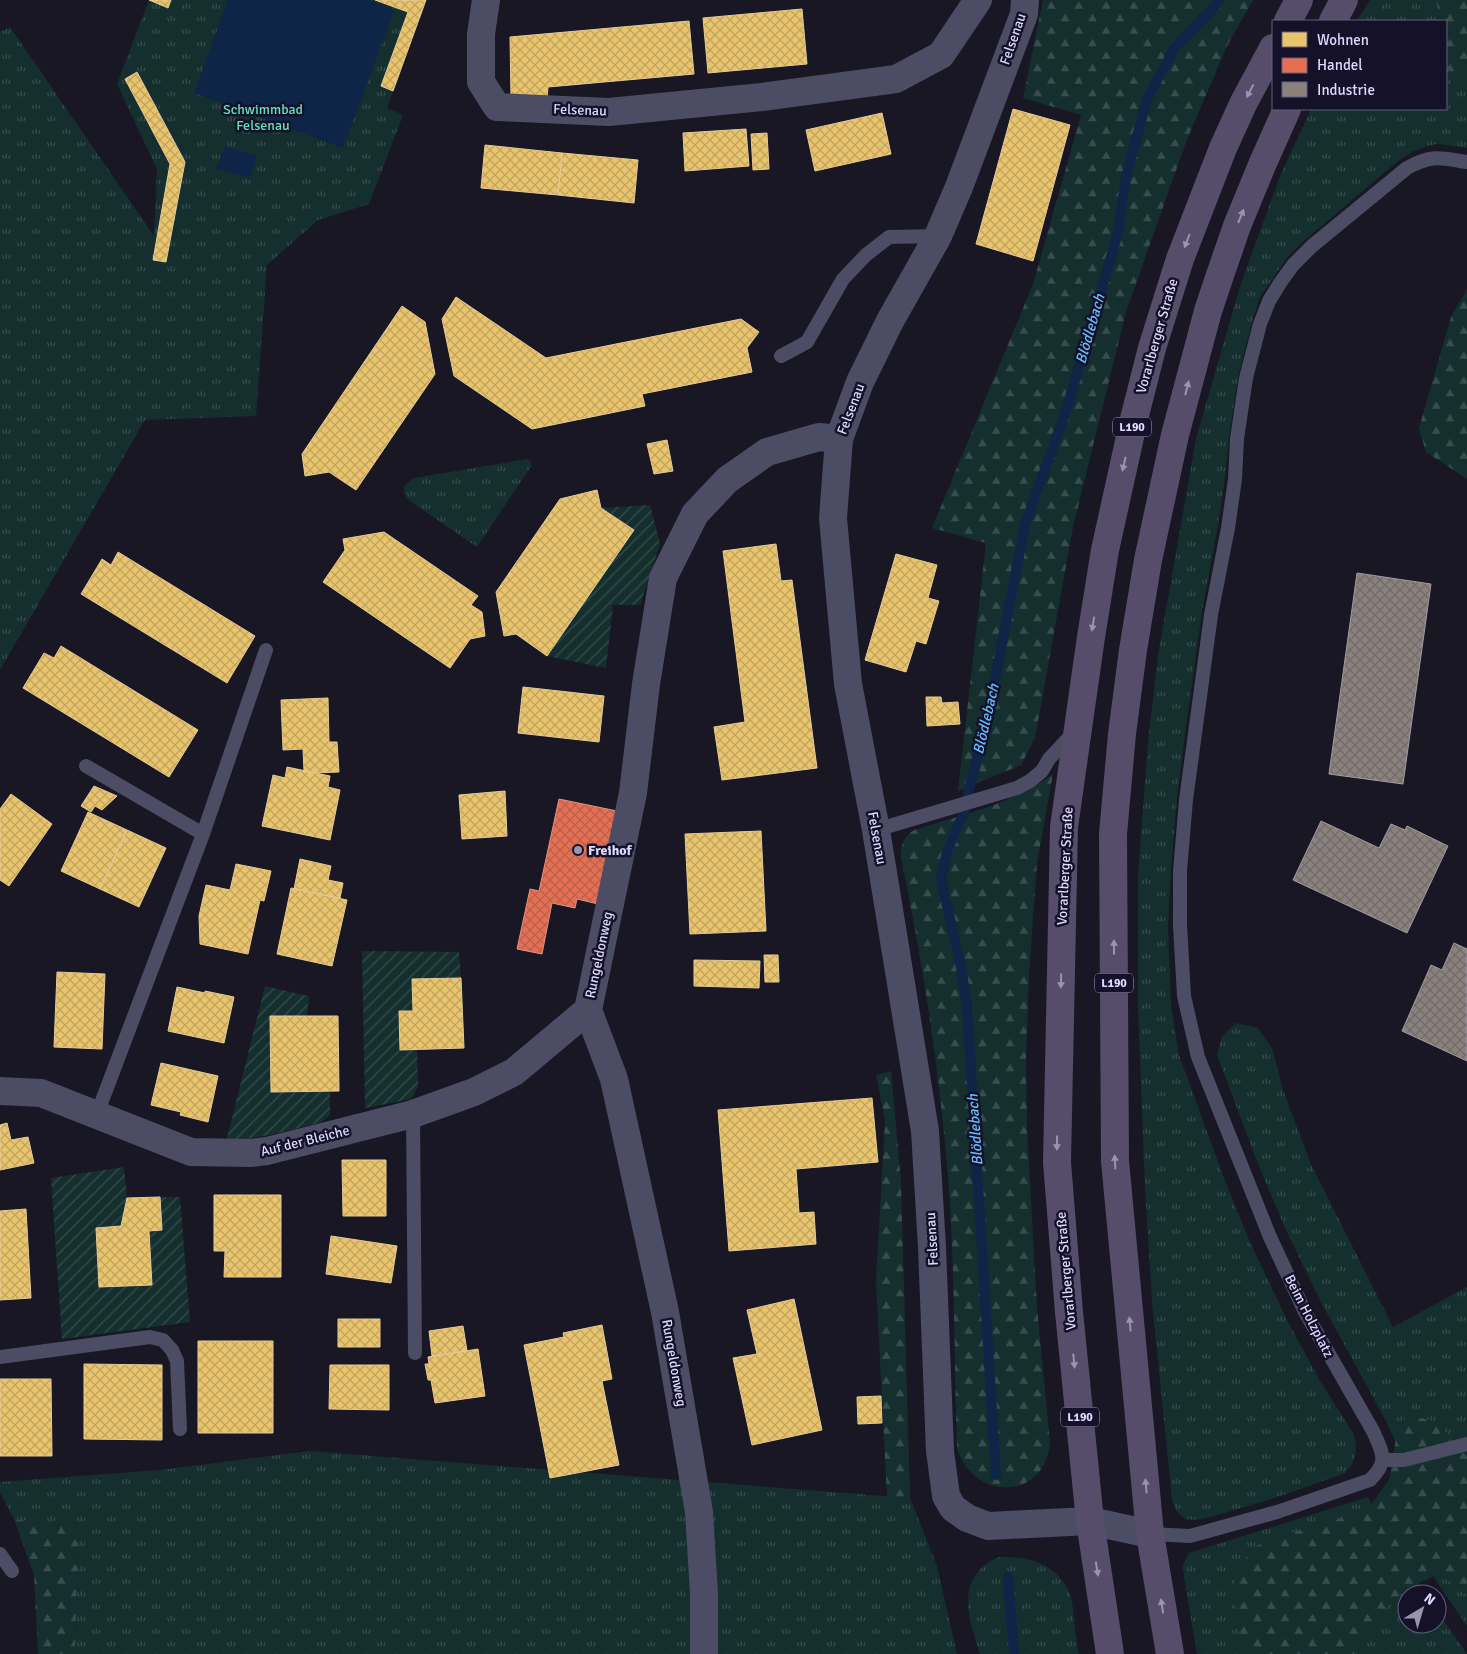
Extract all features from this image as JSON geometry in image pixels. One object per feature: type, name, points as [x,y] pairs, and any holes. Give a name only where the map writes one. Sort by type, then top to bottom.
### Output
[{"type":"main road","points":[[1289,20],[1299,0]]},
{"type":"main road","points":[[1334,20],[1344,0]]},
{"type":"main road","name":"Vorarlberger Straße","points":[[1110,1654],[1090,1521],[1068,1303],[1057,1162],[1064,827],[1105,550],[1152,348],[1180,259],[1223,148],[1244,102],[1272,50]]},
{"type":"main road","name":"L190","points":[[1170,1654],[1150,1534],[1115,1161],[1113,834],[1122,734],[1148,560],[1175,435],[1208,311],[1237,226],[1287,110]]},
{"type":"street","name":"Felsenau","points":[[486,0],[481,34],[481,82],[497,107],[609,112],[762,96],[896,79],[941,55],[978,0]]},
{"type":"street","name":"Felsenau","points":[[1025,0],[1024,14],[959,187],[938,236],[860,382],[839,439],[833,518],[848,684],[876,830],[925,1131],[933,1256],[940,1451],[946,1496],[953,1508],[967,1518],[988,1526],[1090,1521],[1150,1534]]},
{"type":"street","name":"Rungeldonweg","points":[[704,1654],[704,1593],[699,1512],[666,1312],[614,1080],[588,1010],[633,793],[646,684],[664,578],[695,514],[727,480],[768,452],[819,437],[839,439]]},
{"type":"street","name":"Auf der Bleiche","points":[[0,1091],[41,1093],[191,1152],[267,1152],[413,1114],[474,1092],[514,1072],[588,1010]]},
{"type":"lane","name":"Beim Holzplatz","points":[[1383,1460],[1373,1431],[1305,1312],[1270,1237],[1198,1056],[1184,996],[1180,925],[1180,871],[1186,800],[1211,615],[1228,528],[1235,479],[1237,438],[1246,378],[1260,324],[1272,295],[1293,265],[1312,246],[1407,168],[1421,160],[1436,158],[1467,162]]},
{"type":"lane","points":[[781,356],[807,342],[843,279],[866,255],[889,237],[938,236]]},
{"type":"lane","points":[[96,1114],[203,834],[266,650]]},
{"type":"lane","points":[[876,830],[1003,793],[1030,781],[1042,771],[1049,759],[1078,728]]},
{"type":"lane","points":[[86,766],[203,834]]},
{"type":"lane","points":[[413,1114],[415,1353]]},
{"type":"lane","points":[[0,1357],[150,1337],[163,1340],[172,1350],[177,1361],[180,1428]]},
{"type":"lane","points":[[1150,1534],[1190,1536],[1277,1512],[1370,1480],[1380,1469],[1383,1460],[1404,1460],[1467,1444]]},
{"type":"lane","points":[[0,1554],[12,1571]]},
{"type":"green space","points":[[149,0],[426,0],[387,108],[403,115],[369,204],[318,220],[267,265],[256,416],[145,420],[0,670],[0,32],[10,27],[154,236],[157,169],[117,84]]},
{"type":"green space","points":[[1043,0],[1253,0],[1227,46],[1186,142],[1126,312],[1073,527],[1035,738],[1021,765],[958,791],[986,543],[932,528],[1033,284],[1081,115],[1023,98]]},
{"type":"green space","points":[[1370,0],[1436,0],[1440,20],[1358,20]]},
{"type":"green space","points":[[1436,0],[1467,0],[1467,68],[1459,77],[1447,75],[1447,20],[1440,20]]},
{"type":"green space","points":[[1467,68],[1467,148],[1438,144],[1412,152],[1398,161],[1305,240],[1286,259],[1260,297],[1238,377],[1218,525],[1202,612],[1177,798],[1168,927],[1171,1005],[1179,1055],[1225,1181],[1250,1242],[1288,1322],[1319,1379],[1354,1435],[1356,1451],[1352,1465],[1345,1473],[1243,1508],[1203,1519],[1192,1520],[1187,1519],[1176,1511],[1172,1499],[1152,1302],[1145,1188],[1138,1007],[1138,876],[1148,742],[1158,655],[1196,439],[1240,286],[1281,174],[1311,110],[1447,110],[1447,75],[1459,76]]},
{"type":"green space","points":[[1467,289],[1467,479],[1426,452],[1419,428],[1451,317]]},
{"type":"green space","points":[[528,459],[532,465],[477,547],[407,499],[404,493],[404,486],[414,478]]},
{"type":"green space","points":[[650,505],[660,544],[640,605],[613,605],[606,668],[547,656],[634,530],[601,508]]},
{"type":"green space","points":[[1053,774],[1037,863],[1029,974],[1026,1059],[1027,1127],[1037,1308],[1050,1442],[1046,1461],[1036,1475],[1023,1484],[1008,1487],[992,1485],[978,1478],[965,1466],[957,1448],[952,1244],[948,1176],[929,1016],[901,853],[905,839],[914,830],[969,814],[1004,801],[1038,784]]},
{"type":"green space","points":[[362,951],[459,952],[461,978],[412,979],[413,1011],[399,1011],[400,1049],[417,1049],[418,1087],[411,1099],[365,1108]]},
{"type":"green space","points":[[265,986],[309,996],[307,1016],[270,1017],[271,1091],[330,1091],[330,1115],[322,1122],[270,1135],[226,1142]]},
{"type":"green space","points":[[1236,1023],[1258,1028],[1272,1048],[1283,1090],[1310,1162],[1393,1327],[1467,1287],[1467,1626],[1447,1597],[1447,1584],[1438,1584],[1409,1535],[1400,1451],[1386,1421],[1321,1302],[1285,1228],[1258,1164],[1217,1055],[1222,1036]]},
{"type":"green space","points":[[891,1071],[901,1182],[910,1498],[887,1497],[876,1281],[885,1120],[876,1075]]},
{"type":"green space","points":[[124,1167],[127,1198],[121,1226],[96,1228],[99,1287],[152,1285],[149,1231],[162,1230],[160,1197],[180,1197],[190,1322],[62,1339],[51,1178]]},
{"type":"green space","points":[[1408,1415],[1438,1422],[1467,1457],[1467,1596],[1459,1588],[1438,1574],[1417,1584],[1397,1584],[1397,1598],[1371,1626],[1354,1654],[1248,1654],[1241,1645],[1233,1585],[1251,1548],[1285,1534],[1318,1526],[1367,1510],[1389,1480],[1398,1426]]},
{"type":"green space","points":[[309,1451],[910,1498],[937,1566],[957,1654],[75,1654],[78,1528],[14,1519],[0,1493],[0,1482],[160,1470]]},
{"type":"green space","points":[[1368,1497],[1387,1534],[1418,1584],[1397,1584],[1397,1634],[1447,1634],[1447,1625],[1467,1654],[1197,1654],[1183,1570],[1183,1564],[1189,1553]]},
{"type":"green space","points":[[14,1519],[78,1528],[75,1654],[38,1654],[34,1575]]},
{"type":"green space","points":[[999,1557],[1021,1558],[1032,1561],[1051,1570],[1059,1577],[1071,1597],[1079,1654],[980,1654],[969,1612],[968,1599],[970,1587],[975,1575],[985,1565]]},
{"type":"water","name":"Schwimmbad Felsenau","points":[[228,0],[368,0],[394,10],[343,148],[194,93]]},
{"type":"water","points":[[225,146],[257,156],[250,178],[216,168]]},
{"type":"building: Wohnen","points":[[149,0],[171,0],[168,8]]},
{"type":"building: Wohnen","points":[[375,0],[426,0],[393,91],[381,86],[408,12]]},
{"type":"building: Wohnen","points":[[802,9],[807,64],[708,73],[703,18]]},
{"type":"building: Wohnen","points":[[689,21],[694,74],[548,87],[547,99],[511,98],[510,37]]},
{"type":"building: Wohnen","points":[[137,72],[185,162],[166,262],[153,260],[170,164],[125,79]]},
{"type":"building: Wohnen","points":[[1013,109],[1070,125],[1033,261],[976,244]]},
{"type":"building: Wohnen","points":[[882,113],[891,154],[815,171],[806,130]]},
{"type":"building: Wohnen","points":[[746,129],[749,166],[685,171],[683,133]]},
{"type":"building: Wohnen","points":[[767,133],[769,169],[753,170],[751,134]]},
{"type":"building: Wohnen","points":[[485,145],[562,153],[558,195],[481,188]]},
{"type":"building: Wohnen","points":[[562,153],[638,160],[634,203],[558,195]]},
{"type":"building: Wohnen","points":[[456,297],[546,358],[741,319],[759,332],[747,348],[752,372],[642,394],[645,406],[532,429],[454,376],[442,319]]},
{"type":"building: Wohnen","points":[[402,306],[425,322],[435,374],[356,490],[329,472],[305,476],[302,454]]},
{"type":"building: Wohnen","points":[[667,440],[673,471],[654,474],[647,444]]},
{"type":"building: Wohnen","points":[[597,490],[601,508],[634,530],[547,656],[516,634],[504,636],[496,592],[560,499]]},
{"type":"building: Wohnen","points":[[384,532],[478,596],[471,605],[482,612],[485,636],[470,639],[450,668],[323,582],[345,550],[343,539]]},
{"type":"building: Wohnen","points":[[776,544],[781,581],[792,580],[817,768],[722,780],[714,727],[745,722],[723,551]]},
{"type":"building: Wohnen","points":[[118,552],[255,636],[227,683],[81,594],[102,559],[111,565]]},
{"type":"building: Wohnen","points":[[896,554],[937,565],[928,598],[939,601],[926,644],[916,641],[906,672],[865,660]]},
{"type":"building: Wohnen","points":[[61,646],[198,730],[169,777],[23,688],[44,653],[54,658]]},
{"type":"building: Wohnen","points":[[523,687],[604,696],[599,742],[518,733]]},
{"type":"building: Wohnen","points":[[926,697],[941,697],[942,703],[958,702],[960,724],[927,726]]},
{"type":"building: Wohnen","points":[[328,698],[329,742],[337,742],[339,772],[313,773],[304,771],[303,749],[283,750],[281,700]]},
{"type":"building: Wohnen","points":[[287,767],[330,776],[328,787],[340,790],[330,840],[262,826],[273,775],[285,778]]},
{"type":"building: Wohnen","points":[[94,786],[117,796],[102,810],[95,806],[91,812],[81,806]]},
{"type":"building: Wohnen","points":[[505,791],[507,836],[462,839],[459,795]]},
{"type":"building: Wohnen","points":[[11,794],[52,824],[9,886],[0,880],[0,809]]},
{"type":"building: Wohnen","points":[[88,812],[127,830],[100,889],[61,871]]},
{"type":"building: Wohnen","points":[[127,830],[166,848],[139,907],[100,889]]},
{"type":"building: Wohnen","points":[[761,831],[766,931],[690,934],[685,834]]},
{"type":"building: Wohnen","points":[[300,859],[331,866],[328,880],[343,883],[340,898],[294,889]]},
{"type":"building: Wohnen","points":[[236,864],[271,871],[264,901],[260,900],[248,954],[200,944],[199,916],[206,885],[230,890]]},
{"type":"building: Wohnen","points":[[291,888],[347,900],[332,966],[277,954]]},
{"type":"building: Wohnen","points":[[764,955],[778,955],[779,982],[765,982]]},
{"type":"building: Wohnen","points":[[694,960],[760,961],[759,988],[694,986]]},
{"type":"building: Wohnen","points":[[57,972],[105,974],[102,1049],[54,1047]]},
{"type":"building: Wohnen","points":[[461,978],[464,1048],[400,1050],[399,1011],[413,1011],[412,979]]},
{"type":"building: Wohnen","points":[[177,987],[234,997],[224,1043],[168,1031]]},
{"type":"building: Wohnen","points":[[270,1016],[338,1016],[339,1091],[271,1092]]},
{"type":"building: Wohnen","points":[[161,1063],[218,1076],[208,1122],[180,1115],[181,1112],[151,1105]]},
{"type":"building: Wohnen","points":[[872,1098],[878,1162],[796,1169],[799,1213],[814,1212],[816,1244],[729,1251],[718,1110]]},
{"type":"building: Wohnen","points":[[7,1123],[11,1140],[28,1137],[34,1163],[0,1170],[0,1125]]},
{"type":"building: Wohnen","points":[[342,1160],[386,1160],[386,1216],[343,1216]]},
{"type":"building: Wohnen","points":[[214,1195],[281,1195],[281,1277],[224,1277],[225,1251],[214,1251]]},
{"type":"building: Wohnen","points":[[160,1197],[162,1230],[149,1231],[152,1285],[99,1287],[96,1228],[121,1226],[127,1198]]},
{"type":"building: Wohnen","points":[[26,1209],[31,1298],[0,1300],[0,1211]]},
{"type":"building: Wohnen","points":[[331,1236],[397,1246],[391,1283],[326,1274]]},
{"type":"building: Wohnen","points":[[794,1299],[822,1430],[752,1445],[733,1358],[757,1354],[747,1310]]},
{"type":"building: Wohnen","points":[[338,1319],[380,1319],[380,1347],[338,1347]]},
{"type":"building: Wohnen","points":[[602,1325],[612,1379],[602,1381],[619,1465],[550,1478],[524,1345],[564,1337],[563,1333]]},
{"type":"building: Wohnen","points":[[463,1326],[467,1351],[432,1356],[429,1331]]},
{"type":"building: Wohnen","points":[[198,1341],[273,1341],[273,1433],[198,1433]]},
{"type":"building: Wohnen","points":[[478,1349],[485,1396],[435,1403],[431,1380],[428,1380],[425,1364],[429,1364],[428,1357]]},
{"type":"building: Wohnen","points":[[84,1364],[162,1365],[162,1440],[84,1439]]},
{"type":"building: Wohnen","points":[[330,1365],[389,1365],[389,1410],[329,1409]]},
{"type":"building: Wohnen","points":[[0,1379],[51,1379],[52,1456],[0,1456]]},
{"type":"building: Wohnen","points":[[881,1396],[882,1423],[858,1424],[857,1397]]},
{"type":"building: Handel","name":"Freihof","points":[[559,799],[617,811],[598,904],[577,899],[575,908],[552,903],[542,954],[517,949],[530,889],[539,891]]},
{"type":"building: Industrie","points":[[1357,573],[1431,584],[1403,784],[1329,774]]},
{"type":"building: Industrie","points":[[1321,821],[1379,848],[1391,824],[1405,830],[1407,826],[1448,846],[1407,933],[1293,880]]},
{"type":"building: Industrie","points":[[1454,943],[1467,949],[1467,1061],[1402,1031],[1431,965],[1442,970]]},
{"type":"waterway","name":"Blödlebach","points":[[996,1475],[967,1006],[961,967],[941,879],[947,851],[963,815],[988,715],[1025,525],[1067,408],[1117,236],[1126,177],[1147,99],[1175,47],[1211,11],[1219,0]]},
{"type":"waterway","points":[[1008,1577],[1014,1654]]},
{"type":"place","name":"Freihof","points":[[578,850]]}]
